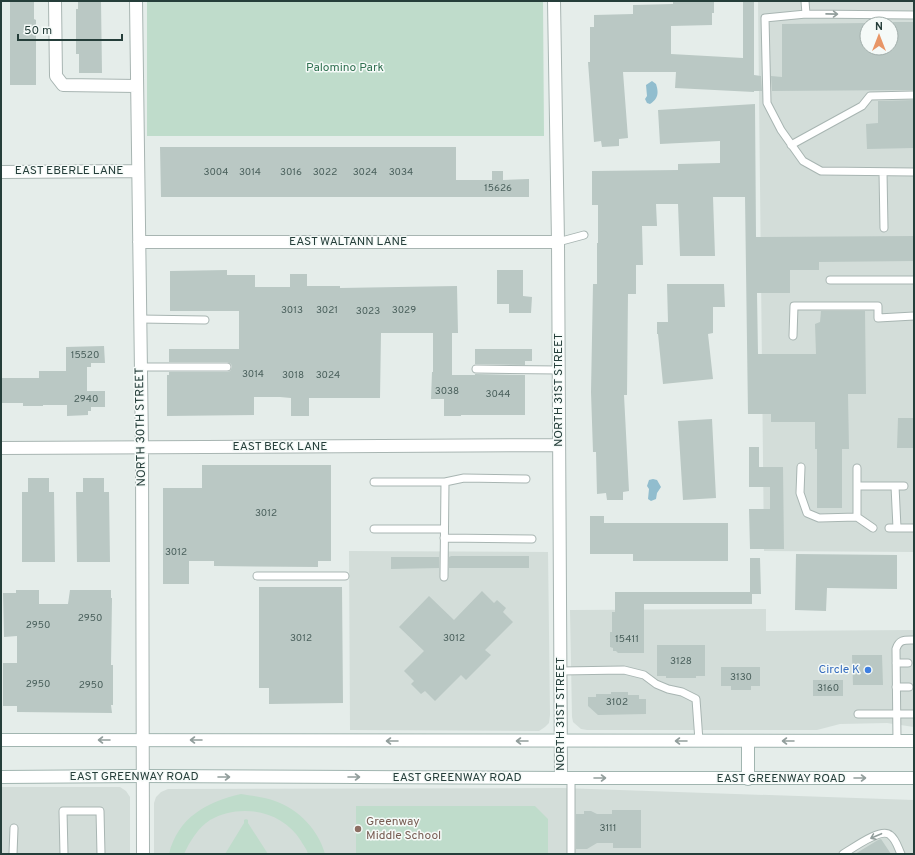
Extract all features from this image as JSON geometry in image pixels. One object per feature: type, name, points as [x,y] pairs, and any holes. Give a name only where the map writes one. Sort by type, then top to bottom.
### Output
[{"type":"street","points":[[54,1],[56,76],[63,85],[137,86]]},
{"type":"street","name":"NORTH 30TH STREET","points":[[136,1],[142,447],[143,854]]},
{"type":"street","name":"NORTH 31ST STREET","points":[[554,1],[558,242],[561,741],[566,778]]},
{"type":"street","name":"EAST EBERLE LANE","points":[[1,172],[138,171]]},
{"type":"street","name":"EAST WALTANN LANE","points":[[139,242],[558,242]]},
{"type":"street","name":"EAST BECK LANE","points":[[1,448],[559,445]]},
{"type":"street","points":[[1,740],[914,741]]},
{"type":"street","points":[[748,741],[748,779]]},
{"type":"street","name":"EAST GREENWAY ROAD","points":[[1,777],[914,778]]},
{"type":"lane","points":[[805,1],[806,14]]},
{"type":"lane","points":[[914,15],[806,14],[765,18],[767,103],[781,130],[803,161],[821,171],[914,172]]},
{"type":"lane","points":[[791,145],[862,106],[870,96],[914,95]]},
{"type":"lane","points":[[883,172],[884,228]]},
{"type":"lane","points":[[558,242],[584,235]]},
{"type":"lane","points":[[830,280],[914,280]]},
{"type":"lane","points":[[793,336],[794,306],[878,306],[878,318],[914,316]]},
{"type":"lane","points":[[140,319],[205,320]]},
{"type":"lane","points":[[140,367],[227,367]]},
{"type":"lane","points":[[476,369],[559,370]]},
{"type":"lane","points":[[801,467],[800,493],[807,513],[819,518],[857,517],[872,528]]},
{"type":"lane","points":[[857,468],[857,517]]},
{"type":"lane","points":[[374,482],[445,482],[464,478],[526,479]]},
{"type":"lane","points":[[444,577],[445,482]]},
{"type":"lane","points":[[857,486],[904,486]]},
{"type":"lane","points":[[895,486],[897,528]]},
{"type":"lane","points":[[374,528],[444,528]]},
{"type":"lane","points":[[889,528],[914,528]]},
{"type":"lane","points":[[444,538],[532,539]]},
{"type":"lane","points":[[257,576],[345,576]]},
{"type":"lane","points":[[897,741],[896,649],[901,640],[914,640]]},
{"type":"lane","points":[[896,663],[908,663]]},
{"type":"lane","points":[[561,671],[624,670],[644,675],[656,684],[668,689],[682,692],[696,699],[699,741]]},
{"type":"lane","points":[[896,687],[909,687]]},
{"type":"lane","points":[[858,714],[914,714]]},
{"type":"lane","points":[[566,778],[571,854]]},
{"type":"lane","points":[[64,854],[63,811],[100,811],[101,854]]},
{"type":"lane","points":[[13,854],[14,828]]},
{"type":"lane","points":[[843,854],[877,834],[885,833],[890,835],[895,841],[901,854]]},
{"type":"shaded area","points":[[758,1],[914,1],[914,552],[764,551]]},
{"type":"shaded area","points":[[349,551],[548,552],[549,723],[539,731],[350,730]]},
{"type":"shaded area","points":[[766,609],[766,631],[914,630],[914,727],[887,723],[840,724],[817,730],[587,730],[581,729],[573,722],[570,610]]},
{"type":"shaded area","points":[[1,787],[120,787],[126,791],[130,797],[130,854],[1,854]]},
{"type":"shaded area","points":[[562,788],[914,800],[914,854],[154,854],[154,803],[156,797],[161,792],[168,789]]},
{"type":"green space","name":"Palomino Park","points":[[147,1],[543,1],[544,136],[147,136]]},
{"type":"green space","points":[[241,794],[271,800],[292,809],[313,829],[325,854],[308,854],[293,830],[283,822],[260,812],[247,811],[234,812],[210,820],[195,835],[184,854],[169,854],[173,841],[179,830],[196,813],[217,802]]},
{"type":"green space","points":[[356,806],[535,806],[548,819],[548,854],[356,854]]},
{"type":"green space","points":[[246,819],[268,854],[225,854],[244,823],[244,820]]},
{"type":"water","points":[[652,81],[656,84],[658,93],[655,100],[650,104],[647,103],[645,99],[647,96],[646,85]]},
{"type":"water","points":[[649,480],[657,480],[661,487],[657,493],[656,499],[651,501],[648,499],[649,489],[647,486]]},
{"type":"building","points":[[10,1],[34,1],[34,19],[36,20],[36,85],[10,85]]},
{"type":"building","points":[[78,1],[101,1],[102,73],[79,73],[79,54],[76,54],[76,9],[78,9]]},
{"type":"building","points":[[673,1],[714,1],[714,13],[712,13],[712,25],[671,26],[671,54],[743,58],[743,1],[754,1],[754,75],[761,76],[762,91],[754,92],[675,88],[676,72],[623,72],[628,138],[619,139],[619,146],[602,147],[601,141],[594,142],[588,62],[590,62],[590,27],[594,27],[594,15],[633,14],[633,5],[673,4]]},
{"type":"building","points":[[899,22],[914,22],[914,90],[772,91],[771,76],[782,77],[782,24],[859,23],[859,56],[899,56]]},
{"type":"building","points":[[914,100],[914,148],[867,149],[866,124],[878,123],[878,101]]},
{"type":"building","points":[[755,104],[756,237],[914,236],[914,261],[819,262],[819,270],[790,270],[790,293],[757,293],[758,354],[816,354],[815,324],[820,322],[821,311],[865,311],[866,394],[848,394],[849,449],[842,449],[842,508],[817,508],[817,449],[815,449],[815,422],[771,422],[771,414],[748,414],[745,197],[713,197],[715,256],[680,256],[678,204],[656,204],[657,226],[642,226],[643,265],[636,265],[636,294],[628,294],[627,395],[624,395],[629,491],[623,492],[623,500],[607,500],[606,493],[597,494],[596,452],[593,452],[591,392],[593,284],[597,284],[598,205],[592,205],[592,171],[678,170],[678,164],[720,163],[720,141],[660,144],[658,110]]},
{"type":"building","points":[[160,147],[456,147],[456,180],[492,180],[492,171],[503,171],[503,180],[529,179],[529,197],[161,197]]},
{"type":"building","points":[[227,270],[227,275],[255,275],[255,287],[290,287],[290,274],[307,274],[307,286],[340,286],[340,288],[457,286],[458,333],[452,333],[452,375],[525,375],[525,415],[444,416],[444,399],[431,399],[433,333],[381,333],[380,398],[309,398],[309,416],[291,416],[291,398],[254,397],[254,415],[167,416],[167,375],[169,375],[169,372],[227,372],[230,371],[232,367],[231,364],[227,362],[169,362],[169,349],[239,349],[239,311],[170,311],[170,271]]},
{"type":"building","points":[[497,270],[523,270],[523,296],[532,297],[531,313],[509,313],[509,304],[497,304]]},
{"type":"building","points":[[667,284],[724,284],[725,307],[713,307],[713,333],[708,334],[713,379],[663,384],[657,322],[668,322]]},
{"type":"building","points":[[104,346],[105,363],[91,363],[91,367],[87,367],[87,391],[105,391],[105,407],[91,407],[91,411],[88,411],[88,415],[67,416],[67,405],[23,406],[23,403],[1,403],[1,378],[39,378],[39,371],[66,371],[66,347]]},
{"type":"building","points":[[475,349],[532,349],[532,361],[525,361],[525,365],[475,364]]},
{"type":"building","points":[[898,418],[914,418],[914,448],[897,448]]},
{"type":"building","points":[[712,419],[716,498],[683,500],[678,421]]},
{"type":"building","points":[[749,447],[759,447],[759,467],[783,467],[784,549],[750,549],[749,509],[770,509],[770,487],[749,487]]},
{"type":"building","points":[[202,465],[331,465],[331,561],[318,561],[318,567],[214,566],[214,561],[189,561],[189,584],[163,584],[163,488],[202,488]]},
{"type":"building","points":[[28,478],[49,478],[49,492],[54,492],[55,562],[22,562],[22,492],[28,492]]},
{"type":"building","points":[[83,478],[104,478],[104,492],[109,492],[110,562],[77,562],[76,492],[83,492]]},
{"type":"building","points":[[590,516],[604,516],[604,523],[728,523],[728,561],[633,561],[633,554],[590,554]]},
{"type":"building","points":[[796,554],[897,555],[897,589],[827,588],[826,611],[795,610]]},
{"type":"building","points":[[529,556],[529,568],[449,568],[449,557]]},
{"type":"building","points":[[391,557],[439,557],[439,568],[391,569]]},
{"type":"building","points":[[750,558],[760,558],[761,594],[752,594],[752,604],[644,604],[644,653],[618,653],[613,651],[613,648],[610,647],[612,612],[615,612],[615,592],[750,592]]},
{"type":"building","points":[[259,587],[342,587],[343,703],[269,704],[269,688],[259,688]]},
{"type":"building","points":[[16,590],[39,590],[39,604],[68,604],[70,590],[111,590],[111,665],[113,665],[112,713],[17,712],[17,706],[3,706],[3,663],[17,663],[17,636],[4,637],[3,593],[16,593]]},
{"type":"building","points":[[482,591],[494,603],[497,600],[506,608],[503,612],[513,622],[485,650],[491,655],[466,680],[461,675],[435,701],[425,691],[421,694],[411,684],[414,681],[404,671],[424,651],[399,627],[429,596],[454,620]]},
{"type":"building","points":[[657,645],[705,645],[705,676],[696,676],[696,678],[666,678],[666,676],[657,676]]},
{"type":"building","name":"Circle K","points":[[852,655],[882,655],[883,685],[853,685]]},
{"type":"building","points":[[721,667],[760,667],[760,686],[751,686],[751,690],[731,690],[731,686],[721,686]]},
{"type":"building","points":[[813,680],[843,680],[843,696],[813,696]]},
{"type":"building","points":[[611,692],[628,692],[628,695],[639,695],[639,699],[646,699],[646,714],[598,715],[588,706],[588,697],[596,697],[596,694],[611,694]]},
{"type":"building","points":[[612,810],[641,810],[641,848],[613,848],[613,843],[597,843],[587,849],[576,849],[576,814],[584,814],[584,811],[591,811],[597,814],[612,814]]},
{"type":"building","points":[[881,839],[891,854],[855,854],[878,840]]},
{"type":"place","name":"Circle K","points":[[868,670]]},
{"type":"place","name":"Greenway Middle School","points":[[358,829]]}]
